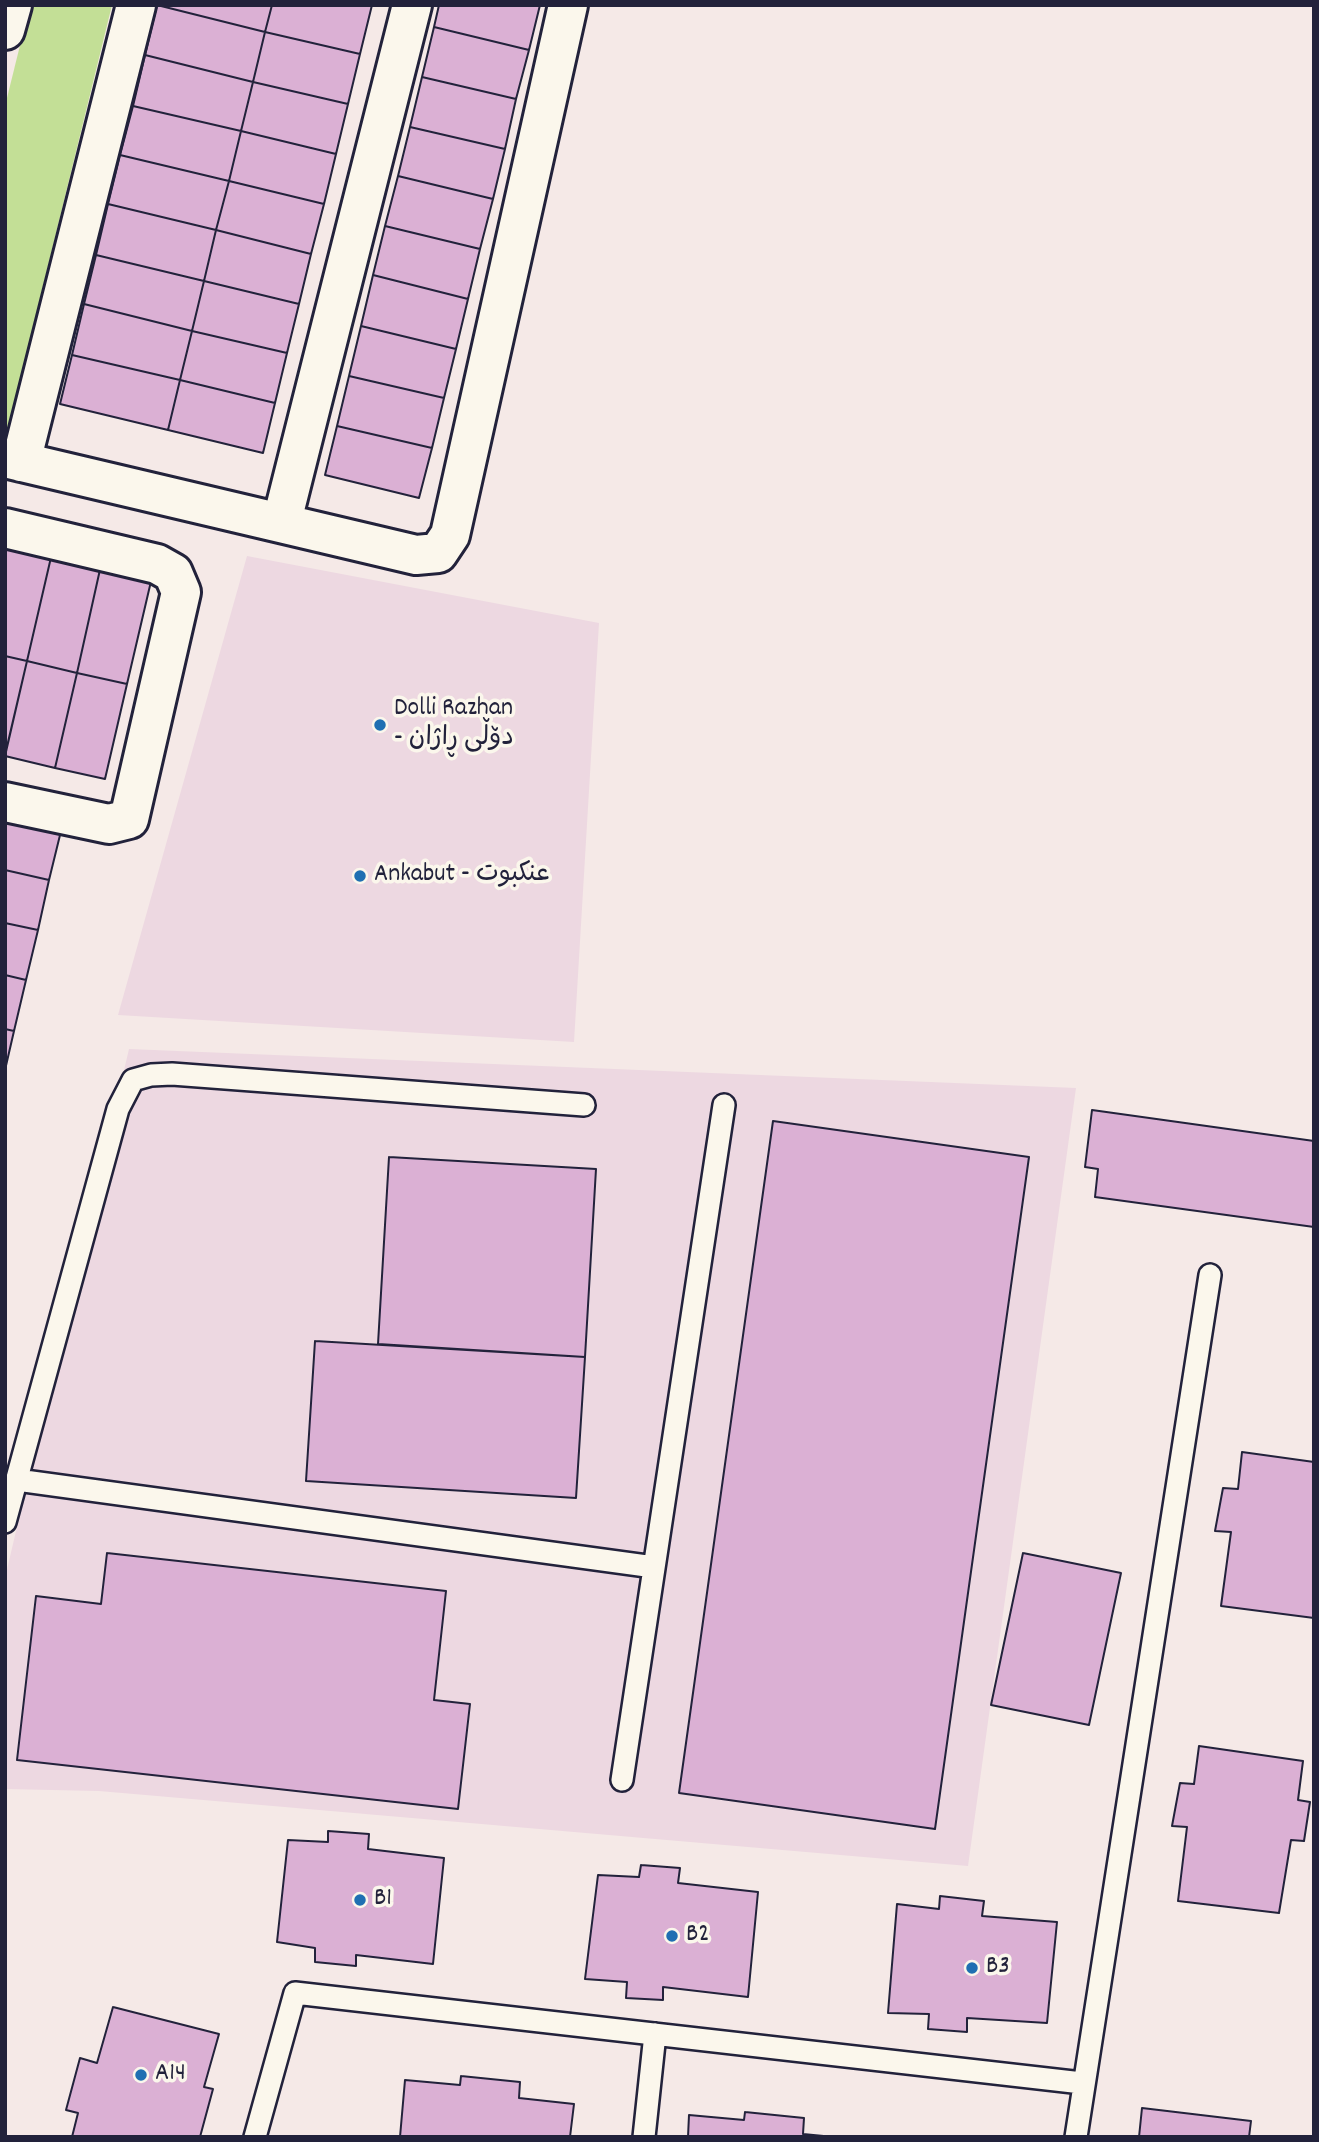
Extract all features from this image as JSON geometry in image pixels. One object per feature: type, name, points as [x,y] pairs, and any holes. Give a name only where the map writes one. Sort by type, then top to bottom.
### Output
[{"type":"street","points":[[5,30],[12,5]]},
{"type":"street","points":[[136,5],[13,460],[416,555],[438,553],[450,535],[568,5]]},
{"type":"street","points":[[282,522],[412,5]]},
{"type":"street","points":[[5,528],[157,564],[173,573],[181,592],[129,819],[109,824],[5,802]]},
{"type":"lane","points":[[5,1522],[118,1109],[133,1080],[151,1074],[173,1074],[584,1105]]},
{"type":"lane","points":[[622,1780],[724,1105]]},
{"type":"lane","points":[[1076,2137],[1082,2083],[1210,1275]]},
{"type":"lane","points":[[17,1480],[654,1567]]},
{"type":"lane","points":[[255,2137],[295,1993],[1082,2083]]},
{"type":"lane","points":[[644,2137],[655,2034]]},
{"type":"shaded area","points":[[247,556],[599,623],[574,1042],[118,1015]]},
{"type":"shaded area","points":[[129,1049],[1076,1088],[968,1866],[99,1791],[5,1789],[5,1578]]},
{"type":"green space","points":[[30,5],[112,5],[8,429],[5,428],[5,106]]},
{"type":"building","points":[[157,5],[272,5],[265,32]]},
{"type":"building","points":[[157,5],[265,32],[253,82],[145,55]]},
{"type":"building","points":[[272,5],[372,5],[360,54],[265,32]]},
{"type":"building","points":[[439,5],[540,5],[529,50],[434,27]]},
{"type":"building","points":[[434,27],[529,50],[516,99],[422,77]]},
{"type":"building","points":[[265,32],[360,54],[348,104],[253,82]]},
{"type":"building","points":[[145,55],[253,82],[241,131],[133,106]]},
{"type":"building","points":[[422,77],[516,99],[505,149],[410,127]]},
{"type":"building","points":[[253,82],[348,104],[336,154],[241,131]]},
{"type":"building","points":[[133,106],[241,131],[229,181],[120,155]]},
{"type":"building","points":[[410,127],[505,149],[493,199],[398,176]]},
{"type":"building","points":[[241,131],[336,154],[324,204],[229,181]]},
{"type":"building","points":[[120,155],[229,181],[216,230],[108,204]]},
{"type":"building","points":[[398,176],[493,199],[480,249],[385,226]]},
{"type":"building","points":[[229,181],[324,204],[311,254],[216,230]]},
{"type":"building","points":[[108,204],[216,230],[204,281],[96,255]]},
{"type":"building","points":[[385,226],[480,249],[468,299],[373,275]]},
{"type":"building","points":[[216,230],[311,254],[299,304],[204,281]]},
{"type":"building","points":[[96,255],[204,281],[192,331],[84,304]]},
{"type":"building","points":[[373,275],[468,299],[456,349],[361,326]]},
{"type":"building","points":[[204,281],[299,304],[287,353],[192,331]]},
{"type":"building","points":[[84,304],[192,331],[180,380],[72,355]]},
{"type":"building","points":[[361,326],[456,349],[444,398],[349,376]]},
{"type":"building","points":[[192,331],[287,353],[275,403],[180,380]]},
{"type":"building","points":[[72,355],[180,380],[168,430],[60,404]]},
{"type":"building","points":[[349,376],[444,398],[432,448],[337,426]]},
{"type":"building","points":[[180,380],[275,403],[263,453],[168,430]]},
{"type":"building","points":[[337,426],[432,448],[419,498],[325,475]]},
{"type":"building","points":[[5,543],[52,553],[27,661],[5,656]]},
{"type":"building","points":[[52,553],[101,565],[77,673],[27,661]]},
{"type":"building","points":[[101,565],[152,577],[127,684],[77,673]]},
{"type":"building","points":[[5,656],[27,661],[5,755]]},
{"type":"building","points":[[27,661],[77,673],[55,768],[5,756]]},
{"type":"building","points":[[77,673],[127,684],[105,779],[55,768]]},
{"type":"building","points":[[5,818],[61,831],[49,880],[5,870]]},
{"type":"building","points":[[5,870],[49,880],[38,930],[5,923]]},
{"type":"building","points":[[5,923],[38,930],[26,980],[5,975]]},
{"type":"building","points":[[5,975],[26,980],[14,1031],[5,1029]]},
{"type":"building","points":[[5,1029],[14,1031],[5,1070]]},
{"type":"building","points":[[1092,1110],[1314,1141],[1314,1227],[1095,1197],[1098,1169],[1085,1167]]},
{"type":"building","points":[[773,1121],[1029,1157],[935,1829],[679,1793]]},
{"type":"building","points":[[389,1157],[596,1169],[585,1357],[378,1344]]},
{"type":"building","points":[[315,1341],[585,1357],[576,1498],[306,1481]]},
{"type":"building","points":[[1242,1452],[1314,1462],[1314,1618],[1221,1606],[1231,1532],[1215,1531],[1223,1488],[1238,1489]]},
{"type":"building","points":[[107,1553],[446,1591],[434,1700],[470,1704],[458,1809],[17,1760],[36,1596],[101,1604]]},
{"type":"building","points":[[1023,1553],[1121,1573],[1089,1725],[991,1705]]},
{"type":"building","points":[[1199,1746],[1303,1761],[1298,1800],[1310,1802],[1304,1841],[1291,1840],[1279,1913],[1178,1901],[1187,1827],[1172,1826],[1180,1783],[1194,1784]]},
{"type":"building","name":"B1","points":[[328,1831],[369,1834],[368,1849],[444,1858],[433,1964],[356,1955],[356,1966],[315,1962],[315,1948],[277,1942],[288,1840],[328,1842]]},
{"type":"building","name":"B2","points":[[641,1865],[680,1868],[678,1883],[758,1892],[748,1997],[663,1987],[663,2000],[626,1998],[627,1982],[585,1979],[598,1875],[639,1877]]},
{"type":"building","name":"B3","points":[[940,1896],[984,1901],[982,1916],[1057,1922],[1047,2023],[967,2018],[967,2032],[928,2029],[929,2014],[888,2013],[897,1904],[939,1909]]},
{"type":"building","name":"A14","points":[[113,2007],[219,2034],[204,2087],[213,2089],[200,2137],[72,2137],[78,2113],[66,2110],[80,2058],[97,2063]]},
{"type":"building","points":[[461,2076],[520,2082],[519,2098],[574,2104],[570,2137],[400,2137],[405,2080],[460,2085]]},
{"type":"building","points":[[1142,2108],[1251,2121],[1249,2137],[1139,2137]]},
{"type":"building","points":[[745,2112],[804,2118],[803,2134],[834,2137],[688,2137],[689,2115],[744,2120]]},
{"type":"place","name":"Dolli Razhan - دۆڵی ڕاژان","points":[[380,725]]},
{"type":"place","name":"Ankabut - عنکبوت","points":[[360,876]]},
{"type":"place","name":"B1","points":[[360,1900]]},
{"type":"place","name":"B2","points":[[672,1936]]},
{"type":"place","name":"B3","points":[[972,1968]]},
{"type":"place","name":"A14","points":[[141,2075]]}]
